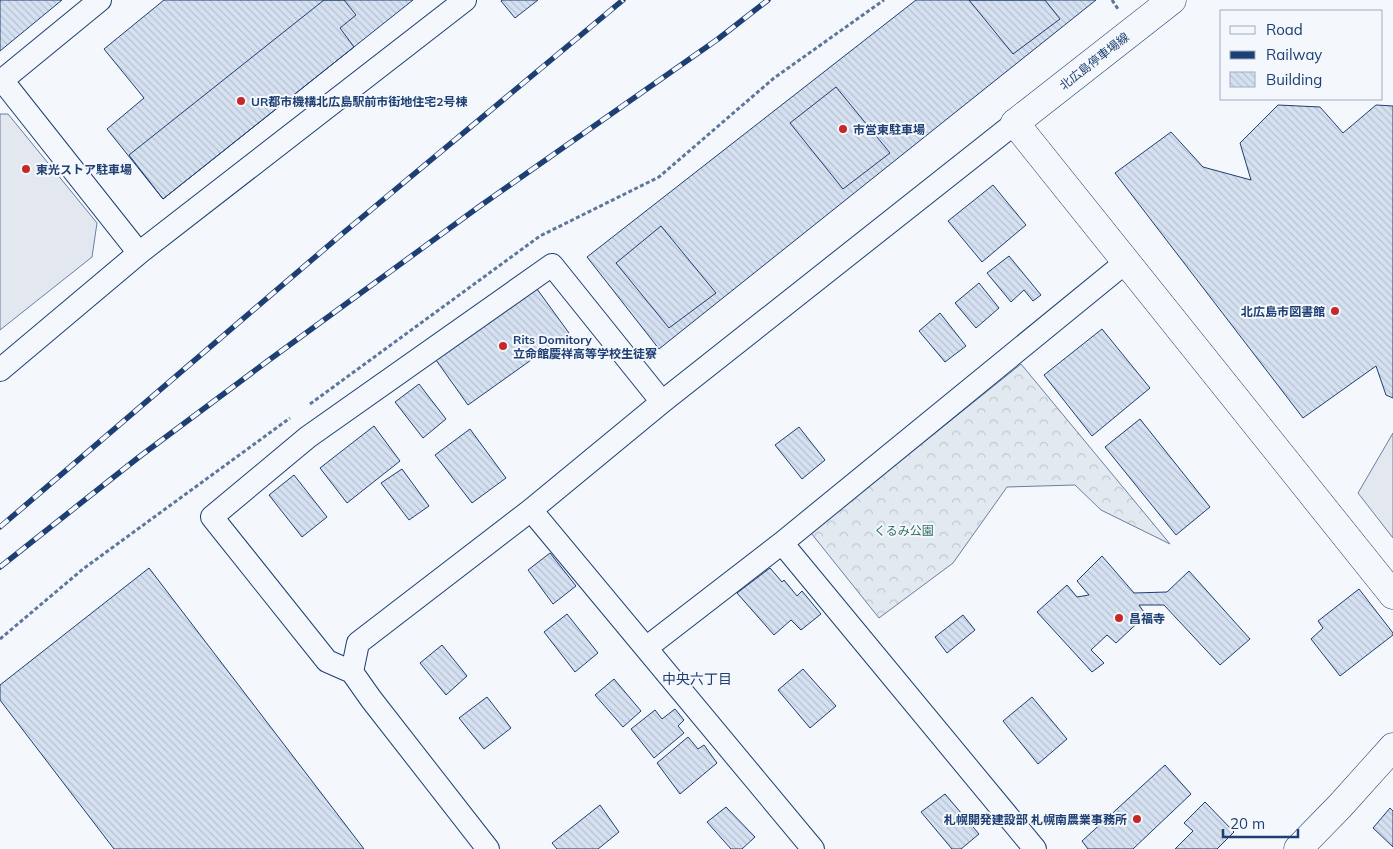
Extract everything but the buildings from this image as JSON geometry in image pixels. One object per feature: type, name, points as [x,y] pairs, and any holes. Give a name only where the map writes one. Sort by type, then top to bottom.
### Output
[{"type":"street","points":[[100,0],[1,81],[138,253]]},
{"type":"street","points":[[0,370],[138,253],[465,0]]},
{"type":"street","name":"北広島停車場線","points":[[1015,123],[1172,0]]},
{"type":"street","points":[[352,672],[358,643],[531,510],[662,402],[1015,123],[1393,595]]},
{"type":"street","points":[[646,648],[782,543],[1126,262]]},
{"type":"street","points":[[488,849],[352,672],[327,661],[212,517],[308,437],[552,265],[662,402]]},
{"type":"street","points":[[531,510],[813,849]]},
{"type":"street","points":[[782,543],[1028,847]]},
{"type":"street","points":[[1298,849],[1393,747]]},
{"type":"path","points":[[1112,0],[1118,8]]},
{"type":"green space","name":"くるみ公園","points":[[1021,364],[1170,544],[1101,510],[1075,485],[1007,487],[953,563],[879,618],[811,533]]},
{"type":"shaded area","name":"東光ストア駐車場","points":[[0,114],[8,114],[97,223],[92,257],[0,330]]},
{"type":"shaded area","points":[[1393,433],[1393,538],[1358,493]]},
{"type":"railway","points":[[0,527],[342,234],[623,0]]},
{"type":"railway","points":[[0,567],[139,457],[269,360],[480,206],[718,39],[768,0]]},
{"type":"place","name":"UR都市機構北広島駅前市街地住宅2号棟","points":[[241,101]]},
{"type":"place","name":"市営東駐車場","points":[[843,129]]},
{"type":"place","name":"東光ストア駐車場","points":[[26,169]]},
{"type":"place","name":"北広島市図書館","points":[[1335,311]]},
{"type":"place","name":"Rits Domitory 立命館慶祥高等学校生徒寮","points":[[503,346]]},
{"type":"place","name":"昌福寺","points":[[1119,618]]},
{"type":"place","name":"札幌開発建設部 札幌南農業事務所","points":[[1137,819]]},
{"type":"district","name":"中央六丁目","points":[[697,679]]}]
